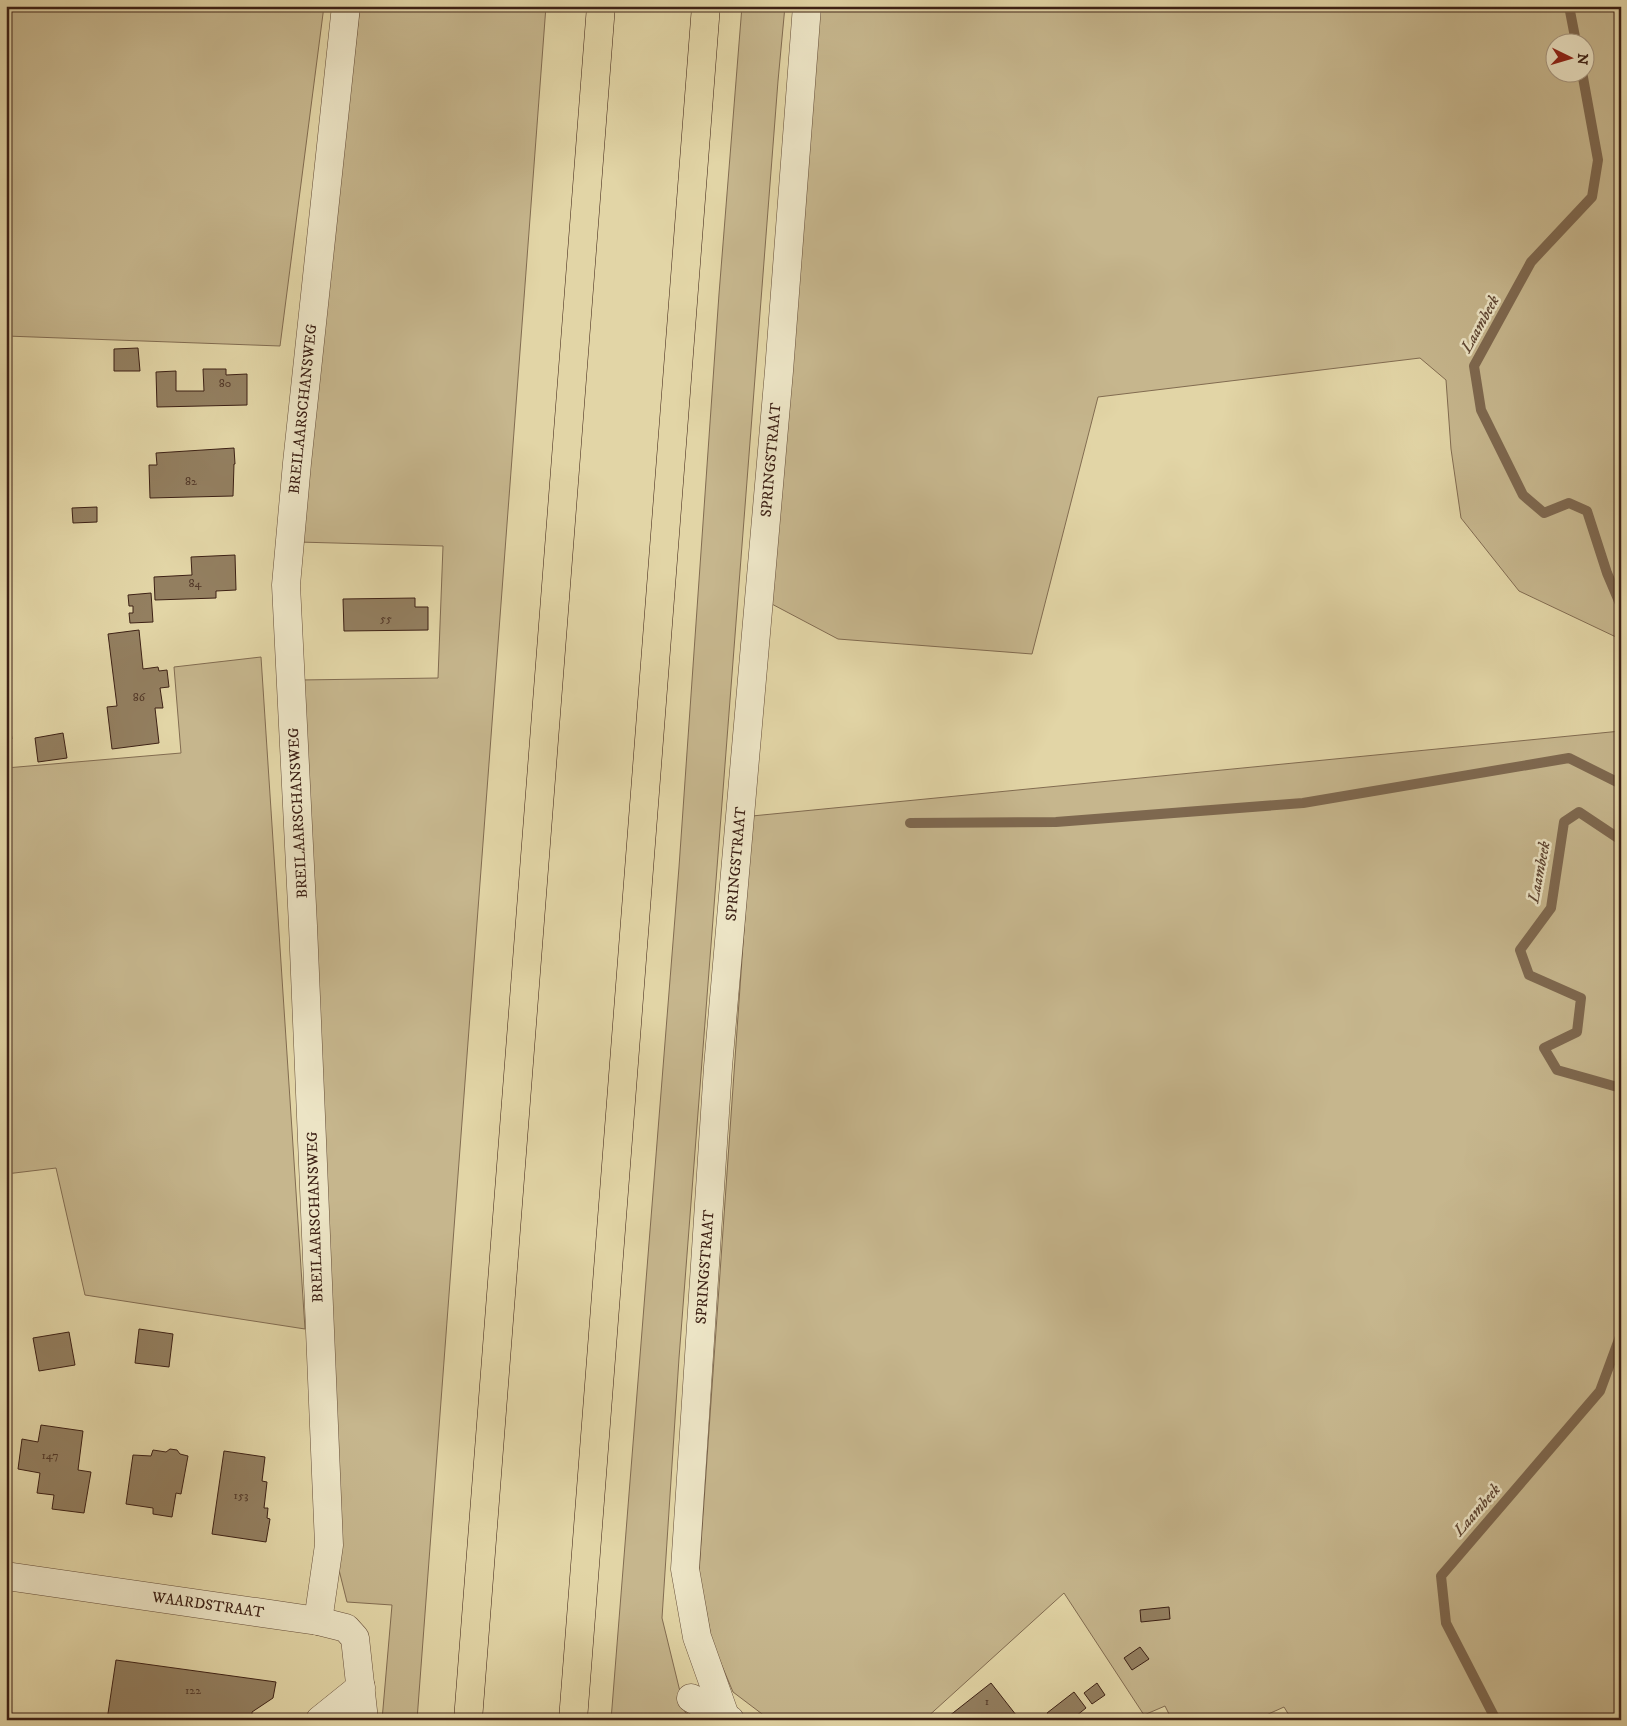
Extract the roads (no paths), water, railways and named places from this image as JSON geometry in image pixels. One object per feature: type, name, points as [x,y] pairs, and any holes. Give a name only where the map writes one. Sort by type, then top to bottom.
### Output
[{"type":"highway","points":[[468,1720],[601,6]]},
{"type":"highway","points":[[573,1720],[706,6]]},
{"type":"street","name":"BREILAARSCHANSWEG","points":[[318,1621],[329,1545],[304,935],[286,585],[296,463],[346,6]]},
{"type":"street","name":"SPRINGSTRAAT","points":[[728,1718],[697,1637],[685,1569],[718,1067],[779,371],[807,6]]},
{"type":"street","name":"WAARDSTRAAT","points":[[6,1576],[318,1621],[346,1628],[355,1638],[364,1720]]},
{"type":"street","points":[[320,1720],[360,1687]]},
{"type":"street","name":"SPRINGSTRAAT","points":[[691,1698],[728,1718]]},
{"type":"waterway","name":"Laambeek","points":[[1569,6],[1574,32]]},
{"type":"waterway","name":"Laambeek","points":[[1584,82],[1598,160],[1592,197],[1531,262],[1474,366],[1481,410],[1523,495],[1544,513],[1569,503],[1587,511],[1607,573],[1621,606]]},
{"type":"waterway","points":[[910,823],[1056,822],[1303,803],[1569,758],[1621,784]]},
{"type":"waterway","name":"Laambeek","points":[[1621,840],[1579,812],[1564,822],[1551,908],[1520,950],[1529,975],[1581,998],[1577,1032],[1544,1048],[1557,1070],[1621,1088]]},
{"type":"waterway","name":"Laambeek","points":[[1496,1720],[1446,1623],[1441,1576],[1600,1391],[1621,1334]]}]
